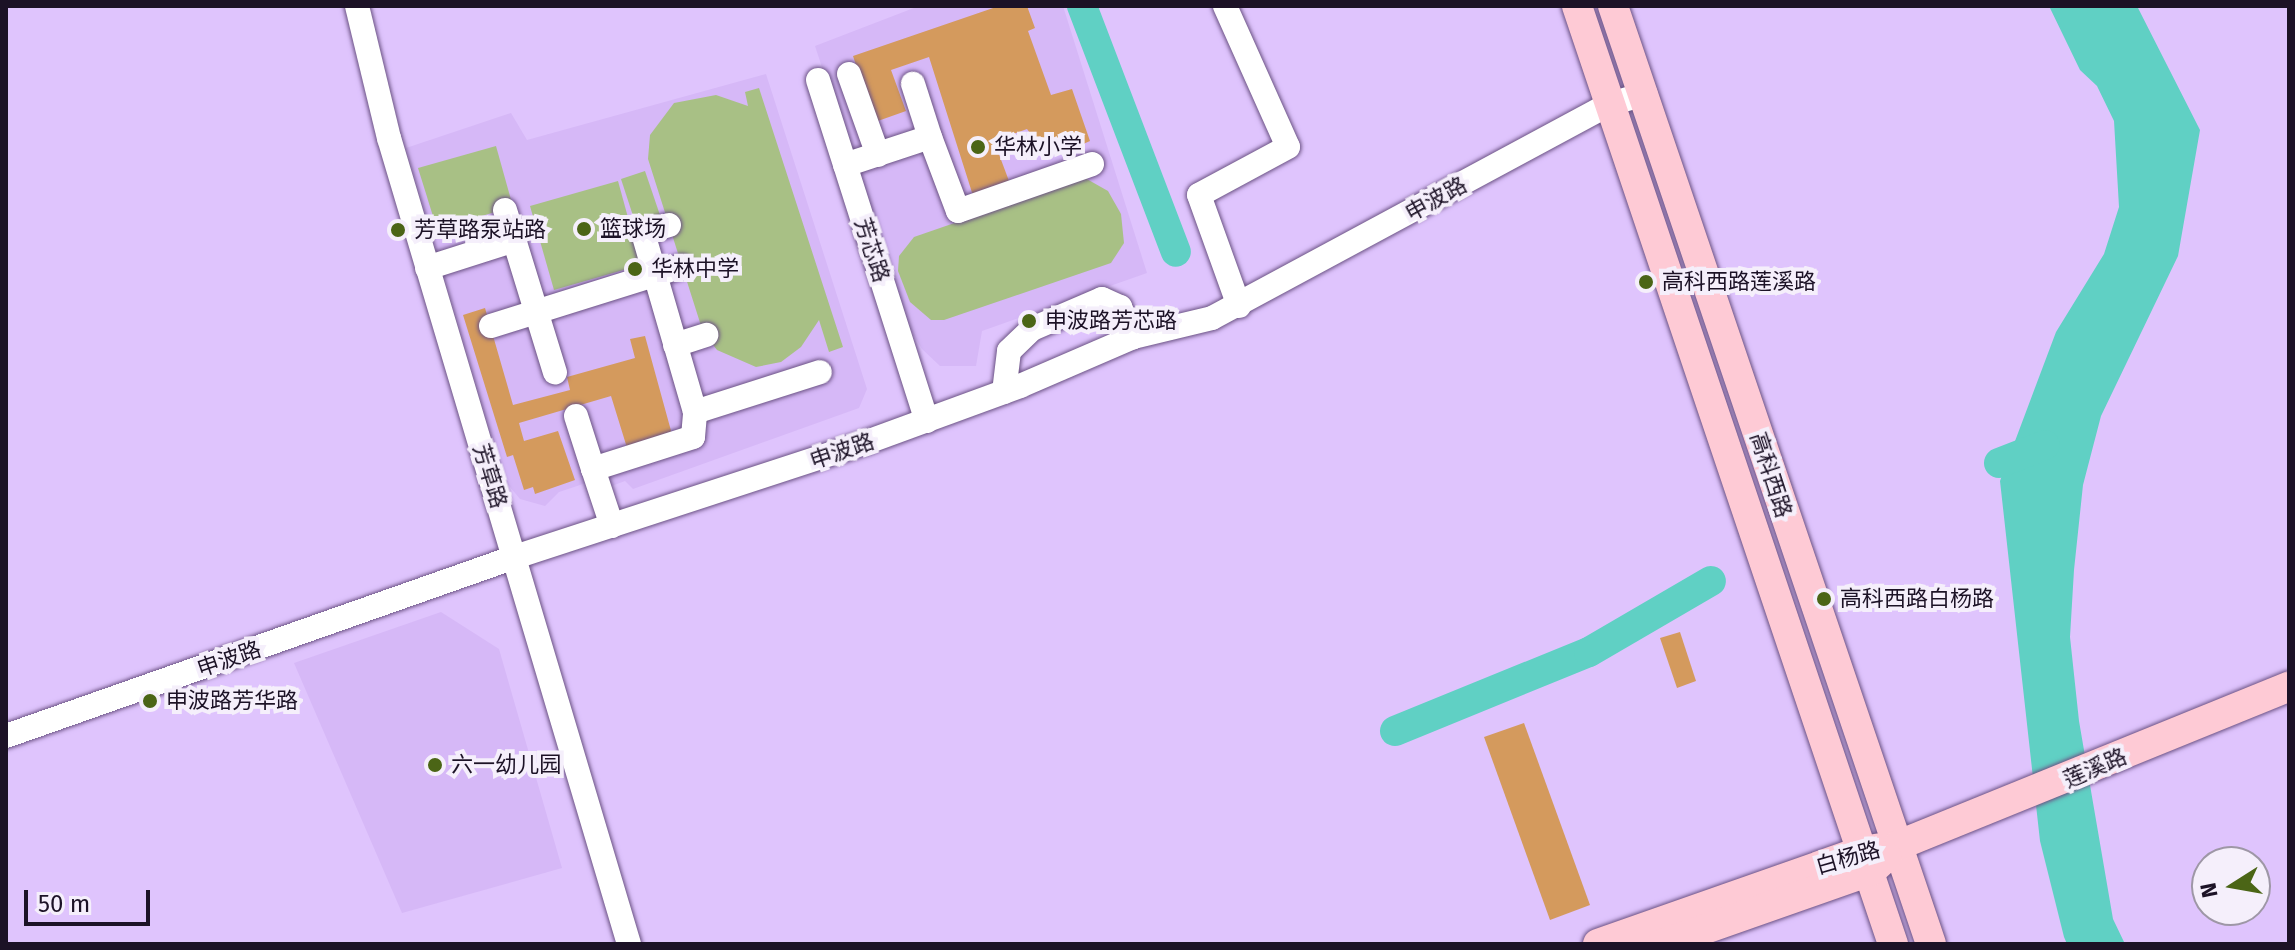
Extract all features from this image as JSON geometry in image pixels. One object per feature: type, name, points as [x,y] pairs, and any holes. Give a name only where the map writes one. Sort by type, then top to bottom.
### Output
[{"type":"main road","name":"高科西路","points":[[1577,6],[1893,944]]},
{"type":"main road","name":"高科西路","points":[[1613,6],[1646,94],[1813,604],[1931,944]]},
{"type":"main road","name":"莲溪路","points":[[1899,845],[2027,797],[2289,687]]},
{"type":"main road","name":"白杨路","points":[[1662,944],[1867,861],[1899,845]]},
{"type":"main road","name":"白杨路","points":[[1598,944],[1867,861]]},
{"type":"street","name":"芳草路","points":[[357,6],[427,268],[629,944]]},
{"type":"street","points":[[1225,6],[1288,147],[1199,195],[1239,306]]},
{"type":"street","points":[[849,74],[878,155]]},
{"type":"street","name":"芳芯路","points":[[818,80],[927,421]]},
{"type":"street","points":[[913,84],[958,211],[1092,164]]},
{"type":"street","name":"申波路","points":[[6,736],[515,557],[927,421],[1133,337],[1183,328],[1239,306],[1610,104],[1646,94]]},
{"type":"street","points":[[845,165],[930,137]]},
{"type":"street","points":[[505,210],[555,373]]},
{"type":"street","points":[[593,469],[693,437],[695,412],[643,233],[669,225]]},
{"type":"street","points":[[427,268],[515,240]]},
{"type":"street","points":[[491,326],[682,266]]},
{"type":"street","points":[[1004,392],[1009,351],[1032,329],[1102,299],[1120,307],[1133,337]]},
{"type":"street","points":[[675,345],[706,335]]},
{"type":"street","points":[[695,412],[820,372]]},
{"type":"street","points":[[576,416],[612,526]]},
{"type":"shaded area","name":"华林小学","points":[[919,6],[1063,6],[1147,273],[982,331],[976,366],[940,366],[922,349],[906,322],[815,46]]},
{"type":"shaded area","points":[[2049,6],[2137,6],[2200,130],[2178,256],[2101,416],[2083,485],[2074,570],[2070,637],[2079,721],[2113,919],[2125,944],[2067,944],[2064,937],[2040,841],[2000,481],[2056,332],[2104,254],[2119,207],[2114,121],[2097,86],[2080,70]]},
{"type":"shaded area","name":"华林中学","points":[[766,74],[867,389],[859,408],[633,489],[625,481],[601,490],[595,480],[559,492],[545,506],[520,499],[505,481],[406,148],[511,113],[527,140]]},
{"type":"shaded area","points":[[759,88],[843,347],[829,352],[819,320],[801,347],[781,362],[756,367],[717,350],[703,332],[648,159],[650,135],[674,103],[716,95],[748,106],[745,92]]},
{"type":"shaded area","points":[[496,146],[513,207],[437,229],[418,168]]},
{"type":"shaded area","points":[[645,171],[663,224],[638,231],[621,179]]},
{"type":"shaded area","points":[[1085,178],[1108,191],[1121,214],[1124,243],[1111,263],[944,320],[931,320],[910,302],[898,271],[899,256],[914,237]]},
{"type":"shaded area","name":"篮球场","points":[[618,181],[641,265],[554,290],[530,206]]},
{"type":"shaded area","name":"六一幼儿园","points":[[441,612],[499,649],[562,868],[402,913],[294,663]]},
{"type":"building","points":[[999,6],[1027,6],[1035,28],[1028,31],[1051,95],[1072,89],[1090,141],[1058,155],[1044,152],[1027,129],[994,141],[1012,189],[975,202],[929,57],[891,70],[906,111],[875,122],[853,56]]},
{"type":"building","points":[[485,308],[513,405],[570,390],[567,377],[635,358],[630,339],[645,336],[673,438],[628,451],[611,396],[519,423],[524,441],[558,431],[575,480],[535,494],[533,487],[524,490],[513,455],[507,457],[463,315]]},
{"type":"building","points":[[1680,632],[1696,681],[1677,688],[1660,638]]},
{"type":"building","points":[[1524,723],[1590,905],[1550,920],[1484,737]]},
{"type":"waterway","points":[[1082,6],[1176,252]]},
{"type":"waterway","points":[[1999,463],[2045,445]]},
{"type":"waterway","points":[[1395,731],[1589,652],[1711,581]]},
{"type":"place","name":"华林小学","points":[[978,147]]},
{"type":"place","name":"篮球场","points":[[584,229]]},
{"type":"place","name":"芳草路泵站路","points":[[398,230]]},
{"type":"place","name":"华林中学","points":[[635,269]]},
{"type":"place","name":"高科西路莲溪路","points":[[1646,282]]},
{"type":"place","name":"申波路芳芯路","points":[[1029,321]]},
{"type":"place","name":"高科西路白杨路","points":[[1824,599]]},
{"type":"place","name":"申波路芳华路","points":[[150,701]]},
{"type":"place","name":"六一幼儿园","points":[[435,765]]}]
